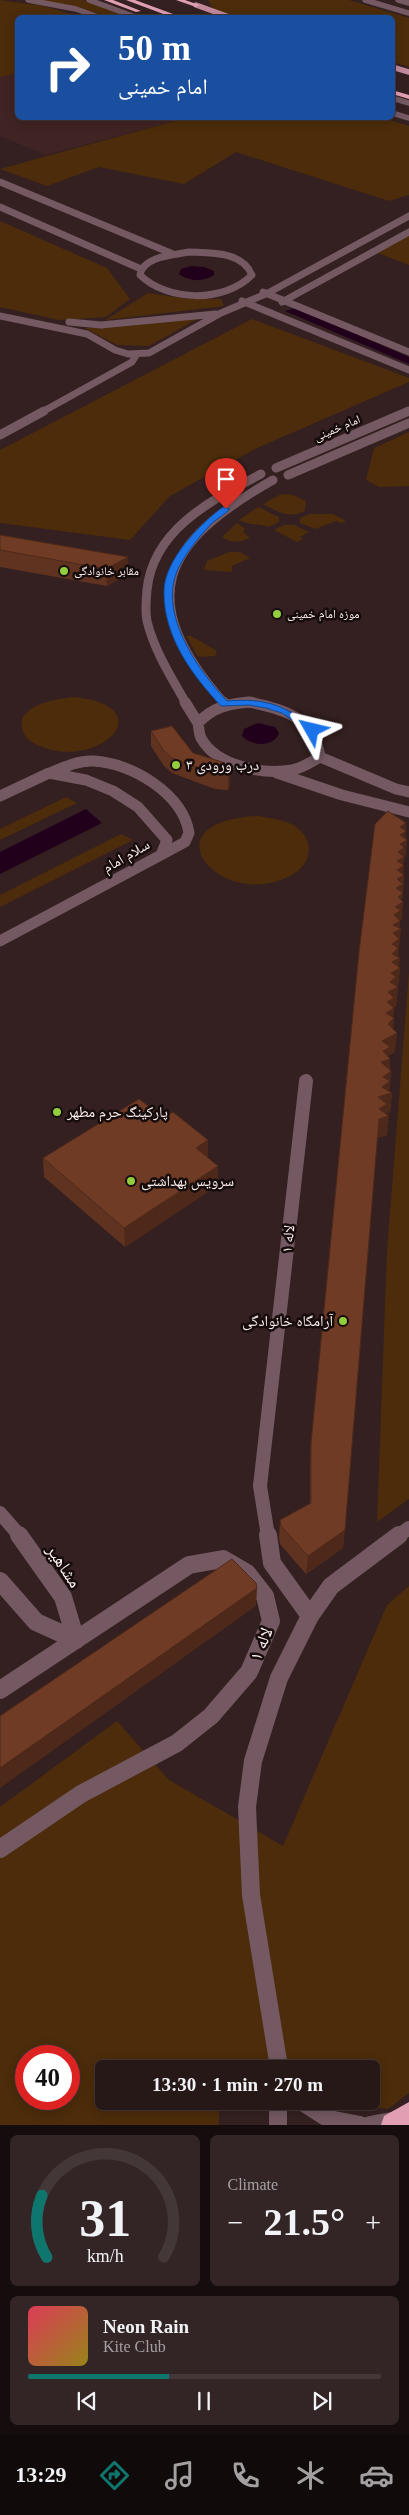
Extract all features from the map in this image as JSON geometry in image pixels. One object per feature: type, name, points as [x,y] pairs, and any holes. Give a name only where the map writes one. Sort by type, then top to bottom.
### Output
[{"type":"highway","points":[[106,0],[149,15]]},
{"type":"highway","points":[[129,0],[172,15]]},
{"type":"highway","points":[[179,0],[196,2]]},
{"type":"highway","points":[[395,85],[409,89]]},
{"type":"highway","points":[[395,93],[409,97]]},
{"type":"main road","points":[[196,2],[225,15]]},
{"type":"main road","points":[[395,68],[409,72]]},
{"type":"street","points":[[28,0],[76,9],[93,15]]},
{"type":"street","points":[[89,0],[130,15]]},
{"type":"street","points":[[365,0],[409,13]]},
{"type":"street","points":[[398,0],[409,3]]},
{"type":"street","points":[[395,99],[409,103]]},
{"type":"street","points":[[395,114],[409,118]]},
{"type":"street","points":[[0,182],[173,254]]},
{"type":"street","points":[[0,207],[141,269]]},
{"type":"street","points":[[0,316],[87,334],[115,350],[137,354],[149,352],[160,348],[221,313],[268,293],[409,216]]},
{"type":"street","points":[[263,309],[286,300],[409,232]]},
{"type":"street","points":[[173,254],[214,254],[235,258],[245,263],[251,269],[252,275],[248,281],[239,287],[219,292],[193,294],[167,292],[144,282],[140,275],[141,269],[153,260],[173,254]]},
{"type":"street","points":[[239,287],[268,293],[409,352]]},
{"type":"street","points":[[219,292],[409,370]]},
{"type":"street","points":[[0,309],[76,323],[102,325],[221,313]]},
{"type":"street","points":[[0,435],[132,362],[137,354]]},
{"type":"street","name":"امام خمینی","points":[[198,723],[157,649],[146,619],[146,590],[150,564],[171,534],[189,516],[215,498],[261,474],[266,469],[276,468],[409,411]]},
{"type":"street","name":"امام خمینی","points":[[273,480],[285,478],[288,475],[409,423]]},
{"type":"street","points":[[276,468],[286,471],[288,475]]},
{"type":"street","points":[[261,474],[266,479],[273,480]]},
{"type":"street","points":[[224,704],[204,682],[191,663],[173,626],[168,591],[174,567],[189,545],[211,520],[242,498],[273,480]]},
{"type":"street","points":[[320,757],[320,743],[312,730],[286,711],[249,702],[224,704],[209,711],[198,723],[201,738],[217,753],[249,769],[274,772],[342,794],[409,812]]},
{"type":"street","points":[[274,772],[303,767],[320,757]]},
{"type":"street","points":[[320,757],[396,789],[409,792]]},
{"type":"street","points":[[0,796],[75,762],[103,762],[134,773],[158,787],[173,800],[187,819],[190,834],[186,842],[161,856]]},
{"type":"street","name":"سلام امام","points":[[0,941],[161,856],[167,840],[157,825],[140,808],[118,793],[91,780],[50,773]]},
{"type":"street","name":"لاله ۱","points":[[306,1081],[260,1486],[272,1563],[310,1616]]},
{"type":"street","name":"مشاهیر","points":[[0,1513],[16,1531],[63,1597],[76,1640]]},
{"type":"street","points":[[278,2060],[251,1895],[247,1807],[253,1761],[279,1678],[310,1616],[331,1586],[409,1528]]},
{"type":"street","name":"لاله ۱","points":[[0,1690],[189,1565],[223,1559],[247,1573],[265,1596],[271,1621],[249,1672],[211,1716],[178,1743],[81,1794],[0,1850]]},
{"type":"street","points":[[0,1581],[36,1622],[76,1640]]},
{"type":"street","points":[[278,2110],[278,2125]]},
{"type":"street","points":[[315,2110],[329,2119],[360,2125]]},
{"type":"street","points":[[370,2125],[401,2119]]},
{"type":"shaded area","points":[[0,0],[43,6],[75,15],[15,15],[15,73],[0,77]]},
{"type":"shaded area","points":[[41,0],[83,0],[128,15],[105,15]]},
{"type":"shaded area","points":[[208,0],[349,0],[409,18],[409,67],[395,63],[395,15],[232,15],[213,9]]},
{"type":"shaded area","points":[[15,73],[15,120],[178,120],[46,155],[0,136],[0,77]]},
{"type":"shaded area","points":[[179,120],[390,120],[409,126],[409,195],[389,201],[236,152],[184,184],[99,167],[47,186],[0,169]]},
{"type":"shaded area","points":[[0,221],[107,268],[130,299],[106,317],[59,320],[0,307]]},
{"type":"shaded area","points":[[409,236],[409,265],[378,253]]},
{"type":"shaded area","points":[[191,266],[204,267],[214,271],[214,275],[206,279],[196,280],[187,279],[179,274],[181,269]]},
{"type":"shaded area","points":[[148,293],[188,299],[221,299],[224,306],[105,320]]},
{"type":"shaded area","points":[[296,308],[409,357],[409,364],[285,311]]},
{"type":"shaded area","points":[[199,318],[149,346],[117,345],[85,328],[119,327]]},
{"type":"shaded area","points":[[252,319],[409,378],[409,382],[257,448],[170,496],[130,540],[0,523],[0,450]]},
{"type":"shaded area","points":[[409,432],[409,486],[379,487],[366,480],[374,448]]},
{"type":"shaded area","points":[[281,494],[293,495],[306,501],[305,511],[288,514],[263,504]]},
{"type":"shaded area","points":[[258,507],[279,517],[279,522],[269,527],[239,520]]},
{"type":"shaded area","points":[[310,514],[333,514],[346,521],[341,523],[336,521],[315,529],[300,523],[300,518]]},
{"type":"shaded area","points":[[237,523],[245,528],[243,532],[250,538],[236,542],[222,537]]},
{"type":"shaded area","points":[[284,525],[294,525],[309,532],[300,537],[303,539],[297,542],[274,530]]},
{"type":"shaded area","points":[[229,552],[240,552],[250,558],[232,566],[232,572],[204,570],[207,561]]},
{"type":"shaded area","points":[[186,636],[191,636],[217,651],[215,656],[198,657]]},
{"type":"shaded area","points":[[75,697],[102,703],[116,713],[119,724],[113,735],[100,744],[82,750],[62,752],[37,745],[26,737],[22,728],[22,720],[32,708],[50,701]]},
{"type":"shaded area","points":[[258,723],[275,727],[279,733],[276,738],[262,744],[251,742],[242,736],[244,729]]},
{"type":"shaded area","points":[[66,797],[77,803],[0,840],[0,829]]},
{"type":"shaded area","points":[[86,809],[102,823],[0,874],[0,852]]},
{"type":"shaded area","points":[[258,816],[291,824],[305,836],[309,850],[304,865],[298,871],[290,876],[264,884],[240,883],[219,874],[205,862],[199,847],[205,833],[224,822]]},
{"type":"shaded area","points":[[121,834],[133,840],[0,907],[0,895]]},
{"type":"shaded area","points":[[409,972],[409,1499],[377,1522],[387,1250]]},
{"type":"shaded area","points":[[409,1586],[409,2093],[388,2109],[380,2108],[380,2060],[95,2060],[95,2110],[219,2110],[219,2125],[0,2125],[0,1807],[117,1721],[169,1780],[283,1846],[387,1605]]},
{"type":"building","points":[[0,535],[128,557],[106,569],[0,550]]},
{"type":"building","points":[[172,726],[193,753],[225,763],[222,767],[230,771],[228,775],[215,774],[172,758],[164,751],[151,731]]},
{"type":"building","name":"آرامگاه خانوادگی","points":[[388,811],[406,823],[400,827],[406,831],[400,835],[407,840],[400,844],[404,848],[398,852],[404,857],[397,861],[404,865],[397,870],[404,875],[397,879],[403,884],[396,888],[403,893],[398,897],[403,902],[395,907],[401,910],[394,915],[400,921],[393,925],[401,929],[393,933],[399,939],[392,944],[398,948],[392,954],[400,958],[392,962],[400,968],[391,973],[396,977],[390,982],[398,987],[388,992],[394,998],[387,1002],[394,1008],[386,1013],[394,1018],[388,1024],[397,1033],[382,1041],[390,1047],[383,1051],[390,1059],[381,1062],[391,1071],[383,1077],[390,1081],[382,1087],[392,1093],[378,1097],[387,1104],[379,1109],[389,1116],[379,1119],[345,1530],[308,1556],[281,1526],[280,1520],[311,1503],[311,1443],[359,952],[375,824]]},
{"type":"building","name":"سرویس بهداشتی","points":[[139,1099],[164,1118],[173,1112],[208,1140],[196,1148],[218,1166],[124,1228],[43,1158]]},
{"type":"building","points":[[232,1559],[256,1583],[257,1588],[0,1768],[0,1716]]},
{"type":"place","name":"مقابر خانوادگی","points":[[64,571]]},
{"type":"place","name":"موزه امام خمینی","points":[[277,614]]},
{"type":"place","name":"درب ورودی ۳","points":[[176,765]]},
{"type":"place","name":"پارکینگ حرم مطهر","points":[[57,1112]]},
{"type":"place","name":"سرویس بهداشتی","points":[[131,1181]]},
{"type":"place","name":"آرامگاه خانوادگی","points":[[343,1321]]},
{"type":"route","points":[[226,509],[211,520],[189,545],[174,567],[168,591],[173,626],[191,663],[204,682],[224,704],[249,702],[268,705],[286,711],[305,723],[312,730]]}]
